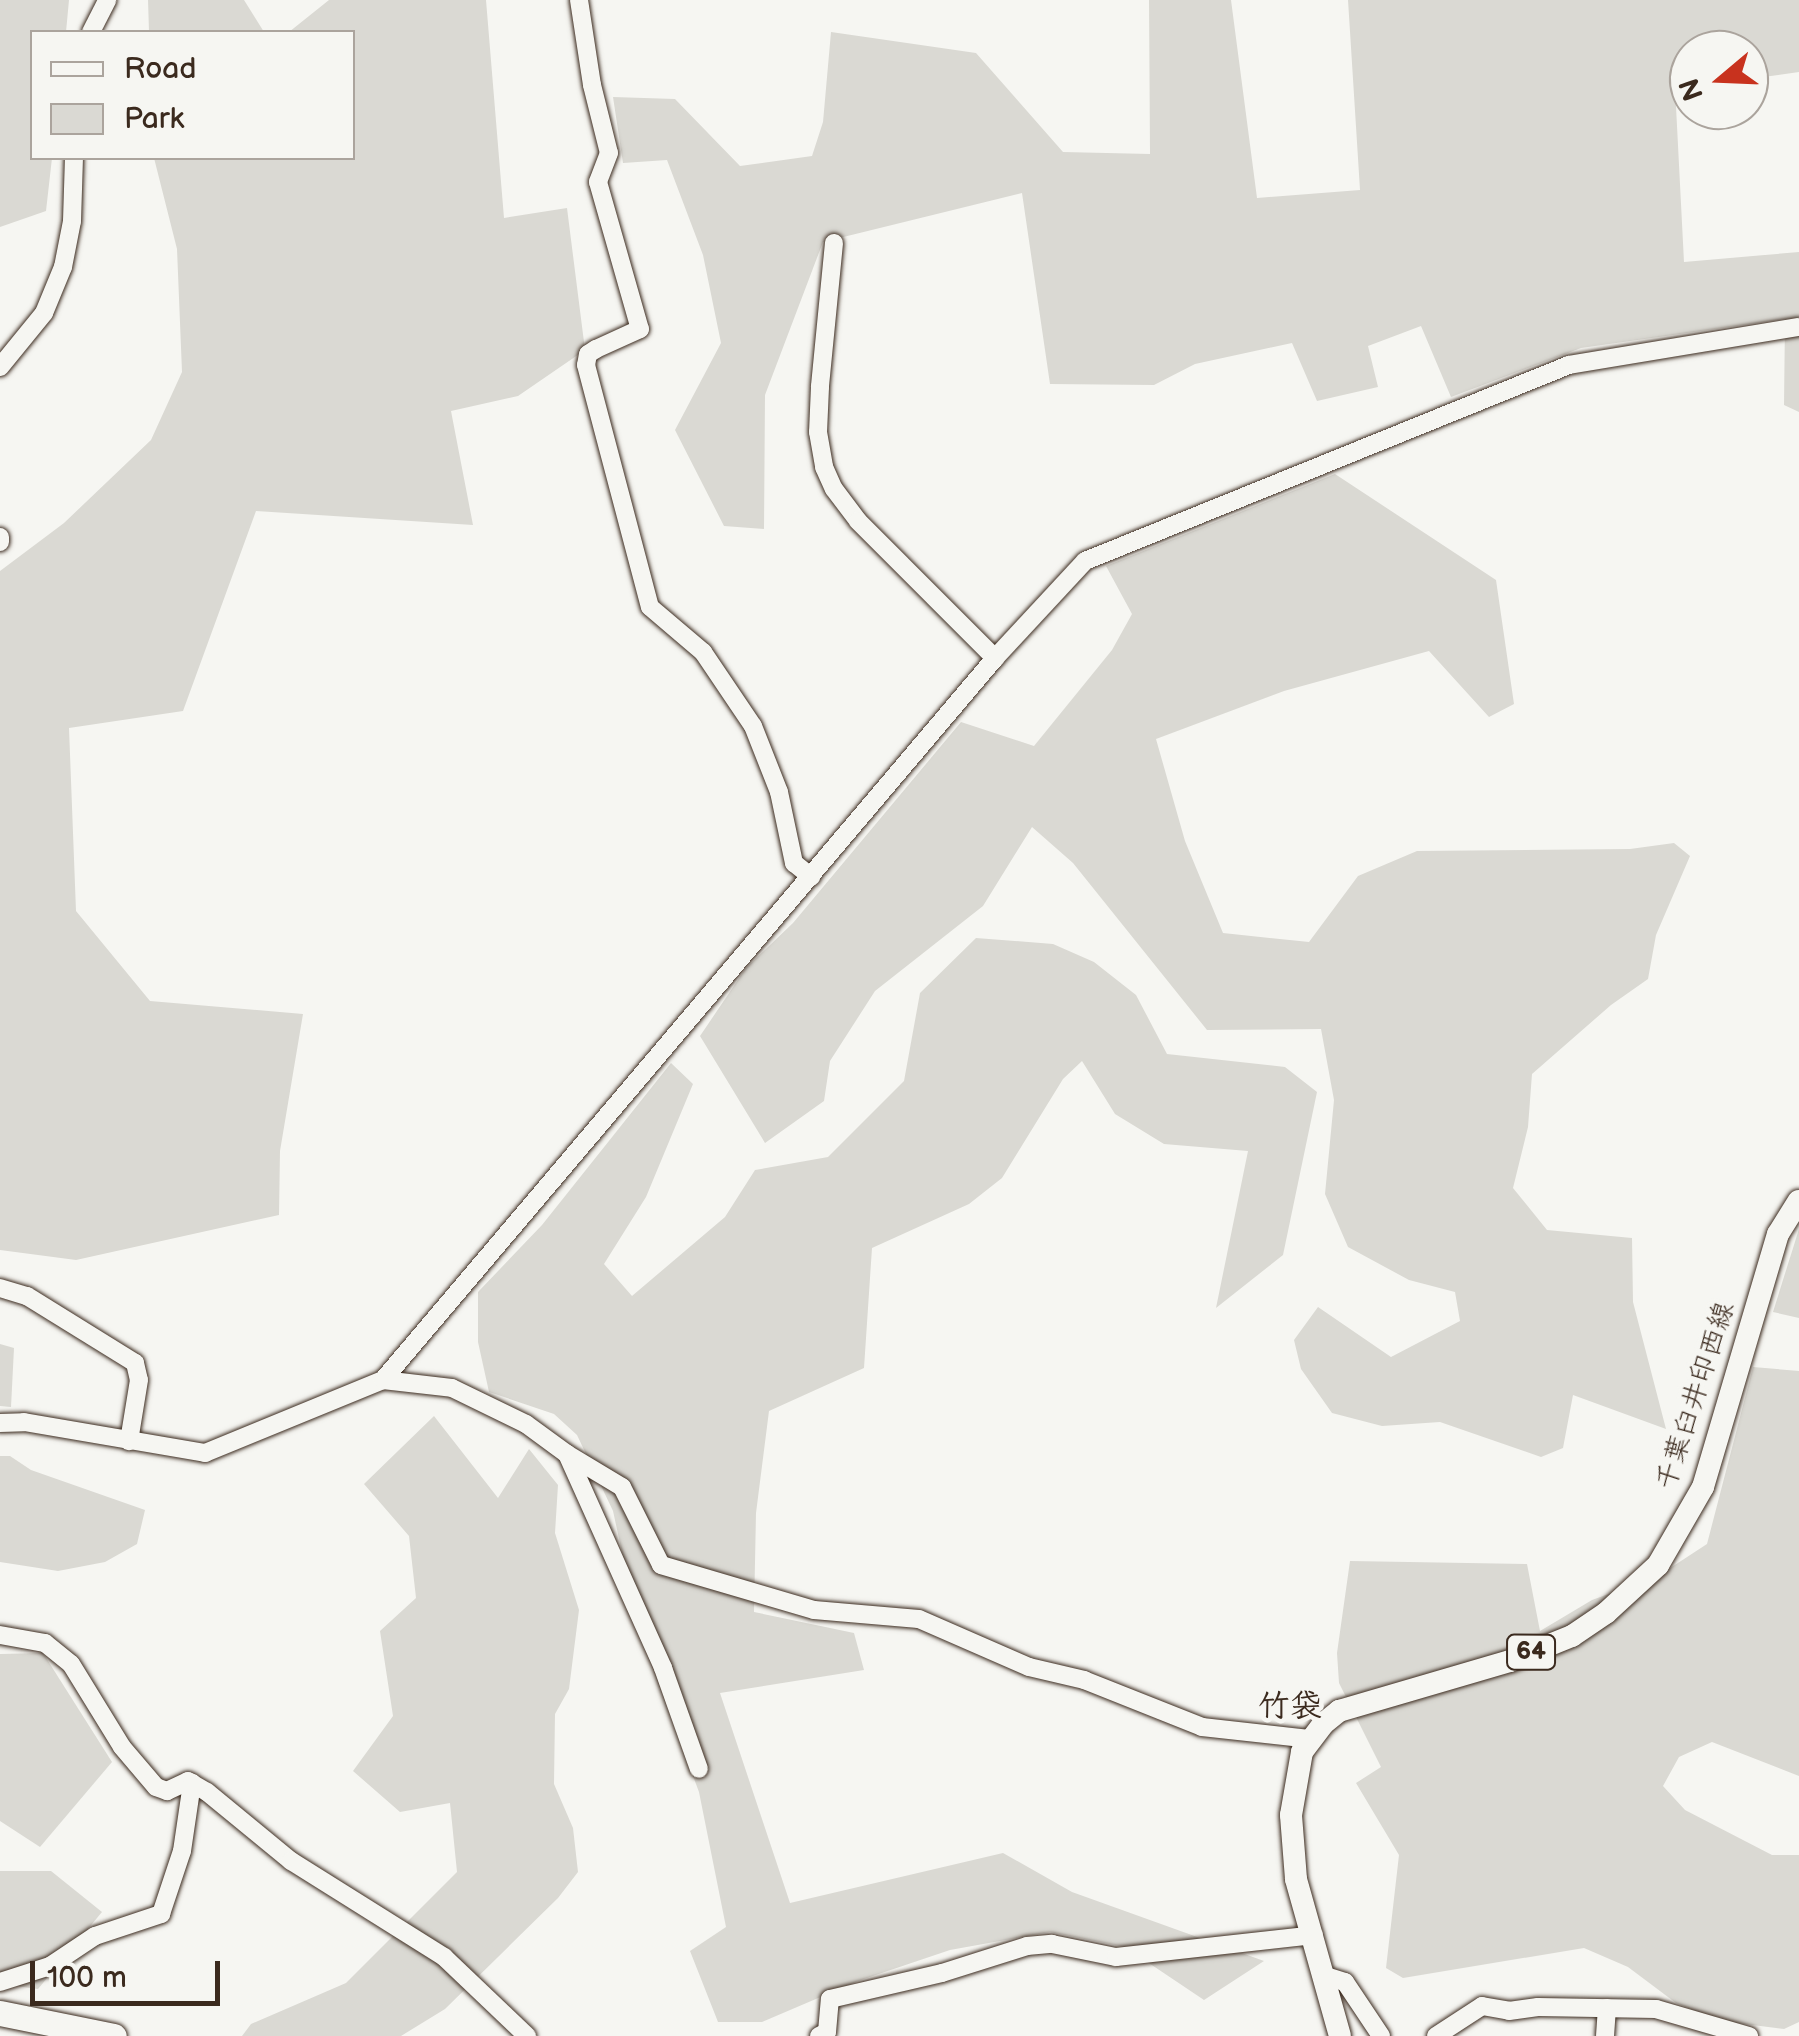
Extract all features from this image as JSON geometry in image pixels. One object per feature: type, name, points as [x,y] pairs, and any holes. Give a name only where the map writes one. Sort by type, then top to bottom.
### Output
[{"type":"highway","points":[[0,2013],[114,2036]]},
{"type":"main road","name":"千葉臼井印西線","points":[[1311,1739],[1339,1711],[1510,1661],[1572,1636],[1606,1613],[1658,1564],[1703,1486],[1778,1234],[1799,1201]]},
{"type":"main road","points":[[1311,1739],[1296,1766],[1291,1815],[1296,1879],[1340,2036]]},
{"type":"street","points":[[92,30],[106,0]]},
{"type":"street","points":[[578,0],[592,85],[609,153],[598,182],[640,329],[588,354],[586,365],[650,607],[703,652],[753,726],[780,792],[794,863],[811,877]]},
{"type":"street","points":[[0,367],[44,313],[63,267],[72,222],[74,160]]},
{"type":"street","points":[[834,243],[818,432],[824,467],[834,489],[858,521],[995,658]]},
{"type":"street","points":[[0,1424],[24,1422],[204,1452],[383,1380],[995,658],[1085,562],[1569,365],[1799,327]]},
{"type":"street","points":[[0,1288],[26,1296],[134,1363],[139,1380],[130,1441]]},
{"type":"street","points":[[383,1380],[452,1388],[526,1424],[622,1486],[662,1565],[814,1610],[919,1619],[1029,1666],[1084,1680],[1202,1726],[1311,1739]]},
{"type":"street","points":[[567,1454],[662,1668],[699,1769]]},
{"type":"street","points":[[0,1636],[45,1644],[70,1664],[122,1747],[156,1788],[167,1791],[179,1782],[192,1783],[291,1861],[444,1957],[527,2036]]},
{"type":"street","points":[[0,1982],[50,1966],[95,1936],[161,1914],[182,1851],[192,1783]]},
{"type":"street","points":[[819,2036],[827,2032],[830,1999],[942,1973],[1028,1946],[1052,1944],[1116,1957],[1314,1935]]},
{"type":"street","points":[[1326,1976],[1344,1982],[1382,2036]]},
{"type":"street","points":[[1436,2036],[1482,2006],[1509,2011],[1656,2009],[1749,2036]]},
{"type":"street","points":[[1605,2036],[1606,2008]]},
{"type":"green space","points":[[0,0],[69,0],[66,30],[30,30],[30,160],[52,160],[46,211],[0,227]]},
{"type":"green space","points":[[148,0],[244,0],[263,30],[149,30]]},
{"type":"green space","points":[[329,0],[486,0],[504,218],[567,208],[585,350],[518,396],[451,411],[473,525],[256,511],[183,711],[69,728],[76,911],[150,1001],[303,1014],[280,1151],[279,1215],[76,1260],[0,1250],[0,571],[64,523],[151,440],[182,372],[177,249],[155,160],[355,160],[355,30],[292,30]]},
{"type":"green space","points":[[1149,0],[1231,0],[1257,198],[1360,190],[1348,0],[1799,0],[1799,72],[1769,76],[1769,30],[1669,30],[1669,130],[1677,130],[1684,262],[1799,252],[1799,412],[1784,405],[1785,319],[1581,348],[1451,397],[1421,326],[1368,346],[1378,387],[1317,401],[1292,343],[1195,364],[1154,385],[1050,384],[1022,193],[823,242],[765,395],[764,529],[724,526],[675,430],[721,343],[703,255],[667,160],[623,163],[613,97],[675,99],[740,166],[812,156],[823,122],[831,32],[976,53],[1063,152],[1150,154]]},
{"type":"green space","points":[[1335,474],[1496,580],[1514,704],[1489,717],[1429,651],[1284,691],[1156,739],[1185,841],[1223,933],[1309,942],[1358,876],[1417,851],[1630,849],[1674,843],[1690,856],[1656,935],[1648,979],[1611,1005],[1532,1074],[1528,1127],[1513,1188],[1547,1230],[1632,1238],[1633,1302],[1666,1429],[1573,1395],[1563,1448],[1541,1457],[1440,1422],[1382,1426],[1332,1413],[1301,1369],[1294,1340],[1318,1307],[1391,1357],[1460,1321],[1455,1292],[1409,1280],[1348,1247],[1325,1194],[1334,1100],[1321,1029],[1207,1030],[1073,863],[1032,827],[983,906],[875,991],[830,1061],[824,1101],[765,1143],[700,1036],[746,968],[793,923],[961,722],[1034,746],[1112,650],[1132,614],[1106,566]]},
{"type":"green space","points":[[976,938],[1053,944],[1094,962],[1136,995],[1167,1054],[1285,1067],[1317,1092],[1283,1255],[1216,1308],[1248,1151],[1164,1144],[1115,1114],[1082,1061],[1063,1079],[1002,1178],[969,1204],[872,1248],[864,1368],[769,1411],[756,1513],[754,1612],[854,1633],[864,1670],[720,1693],[790,1903],[1003,1853],[1072,1892],[1264,1961],[1204,2000],[1125,1947],[1050,1932],[950,1950],[858,1981],[762,2022],[718,2022],[690,1951],[726,1927],[699,1792],[640,1635],[613,1511],[577,1435],[554,1414],[489,1392],[478,1342],[478,1292],[542,1225],[671,1063],[693,1084],[646,1197],[604,1264],[632,1296],[725,1217],[755,1170],[828,1157],[904,1081],[920,993]]},
{"type":"green space","points":[[1799,1229],[1799,1318],[1773,1312]]},
{"type":"green space","points":[[0,1344],[14,1348],[11,1407],[0,1406]]},
{"type":"green space","points":[[1753,1367],[1799,1371],[1799,1776],[1712,1742],[1679,1757],[1663,1786],[1685,1810],[1772,1855],[1799,1855],[1799,2022],[1784,2029],[1721,2021],[1676,2003],[1628,1967],[1584,1948],[1403,1978],[1386,1968],[1399,1855],[1356,1783],[1381,1767],[1339,1683],[1337,1653],[1350,1561],[1527,1564],[1540,1631],[1592,1600],[1658,1576],[1707,1544]]},
{"type":"green space","points":[[434,1416],[498,1498],[529,1449],[558,1485],[555,1533],[579,1610],[569,1689],[555,1714],[554,1784],[573,1828],[578,1872],[558,1898],[445,2009],[401,2036],[242,2036],[251,2024],[346,1983],[457,1872],[450,1803],[400,1812],[353,1771],[393,1716],[380,1631],[416,1598],[409,1536],[364,1484]]},
{"type":"green space","points":[[0,1456],[10,1456],[31,1470],[145,1510],[137,1544],[105,1562],[58,1571],[0,1562]]},
{"type":"green space","points":[[43,1653],[112,1762],[40,1847],[0,1821],[0,1654]]},
{"type":"green space","points":[[0,1871],[51,1871],[102,1912],[38,1989],[0,1984]]},
{"type":"district","name":"竹袋","points":[[1290,1707]]}]
